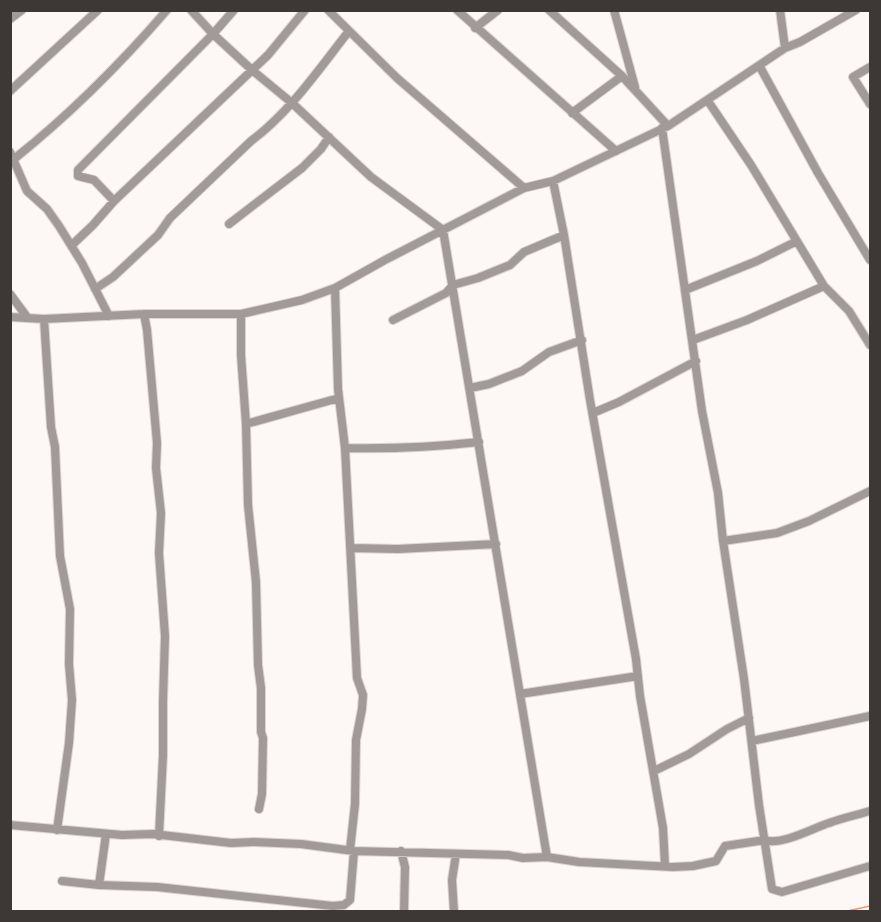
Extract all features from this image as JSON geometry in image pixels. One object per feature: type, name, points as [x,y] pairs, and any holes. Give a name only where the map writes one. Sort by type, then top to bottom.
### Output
[{"type":"street","points":[[10,19],[22,10]]},
{"type":"street","points":[[10,91],[98,10]]},
{"type":"street","points":[[109,316],[70,243],[47,209],[27,191],[12,155],[33,144],[87,94],[167,10]]},
{"type":"street","points":[[191,10],[213,34],[292,103],[371,177],[443,230],[547,857]]},
{"type":"street","points":[[114,201],[94,180],[78,176],[78,170],[234,10]]},
{"type":"street","points":[[70,243],[73,244],[114,201],[268,55],[305,10]]},
{"type":"street","points":[[328,10],[397,78],[524,188]]},
{"type":"street","points":[[456,10],[616,151]]},
{"type":"street","points":[[475,28],[498,10]]},
{"type":"street","points":[[549,10],[636,90],[665,127],[685,290],[702,411],[718,493],[772,889],[782,892],[870,866]]},
{"type":"street","points":[[614,10],[636,90]]},
{"type":"street","points":[[780,10],[785,48]]},
{"type":"street","points":[[10,317],[44,319],[144,314],[241,314],[284,305],[335,288],[524,188],[553,181],[665,127],[708,101],[785,48],[856,10]]},
{"type":"street","points":[[95,289],[113,277],[158,235],[170,218],[251,141],[265,131],[292,103],[349,31]]},
{"type":"street","points":[[760,66],[818,173],[870,260]]},
{"type":"street","points":[[870,67],[853,77],[870,105]]},
{"type":"street","points":[[572,113],[622,76]]},
{"type":"street","points":[[708,101],[751,165],[824,286],[849,311],[870,345]]},
{"type":"street","points":[[229,224],[302,168],[321,149],[329,137]]},
{"type":"street","points":[[553,181],[564,234],[654,771],[663,828],[665,866]]},
{"type":"street","points":[[393,320],[446,293],[453,285],[510,265],[524,252],[564,234]]},
{"type":"street","points":[[685,290],[797,242]]},
{"type":"street","points":[[693,340],[747,320],[824,286]]},
{"type":"street","points":[[62,881],[157,887],[344,905],[350,900],[356,740],[363,696],[357,678],[345,447],[339,398],[335,288]]},
{"type":"street","points":[[10,294],[27,317]]},
{"type":"street","points":[[144,314],[157,443],[156,468],[161,513],[159,553],[165,636],[164,755],[159,836]]},
{"type":"street","points":[[241,314],[248,506],[256,582],[263,738],[262,794],[259,809]]},
{"type":"street","points":[[44,319],[51,427],[55,447],[60,556],[70,609],[69,664],[72,700],[69,743],[57,830]]},
{"type":"street","points":[[470,388],[489,384],[522,371],[549,352],[582,340]]},
{"type":"street","points":[[593,413],[619,402],[696,361]]},
{"type":"street","points":[[246,424],[339,398]]},
{"type":"street","points":[[345,447],[384,449],[479,442]]},
{"type":"street","points":[[723,541],[788,529],[870,491]]},
{"type":"street","points":[[351,548],[398,549],[496,544]]},
{"type":"street","points":[[520,694],[638,676]]},
{"type":"street","points":[[752,741],[870,716]]},
{"type":"street","points":[[654,771],[689,754],[749,718]]},
{"type":"street","points":[[10,825],[231,843],[301,844],[352,850],[508,855],[523,858],[547,857],[579,862],[682,867],[710,863],[719,859],[725,846],[787,838],[870,811]]},
{"type":"street","points":[[99,885],[106,834]]},
{"type":"street","points":[[401,852],[405,867],[404,912]]},
{"type":"street","points":[[454,912],[452,880],[456,854]]},
{"type":"waterway","points":[[843,912],[870,906]]}]
